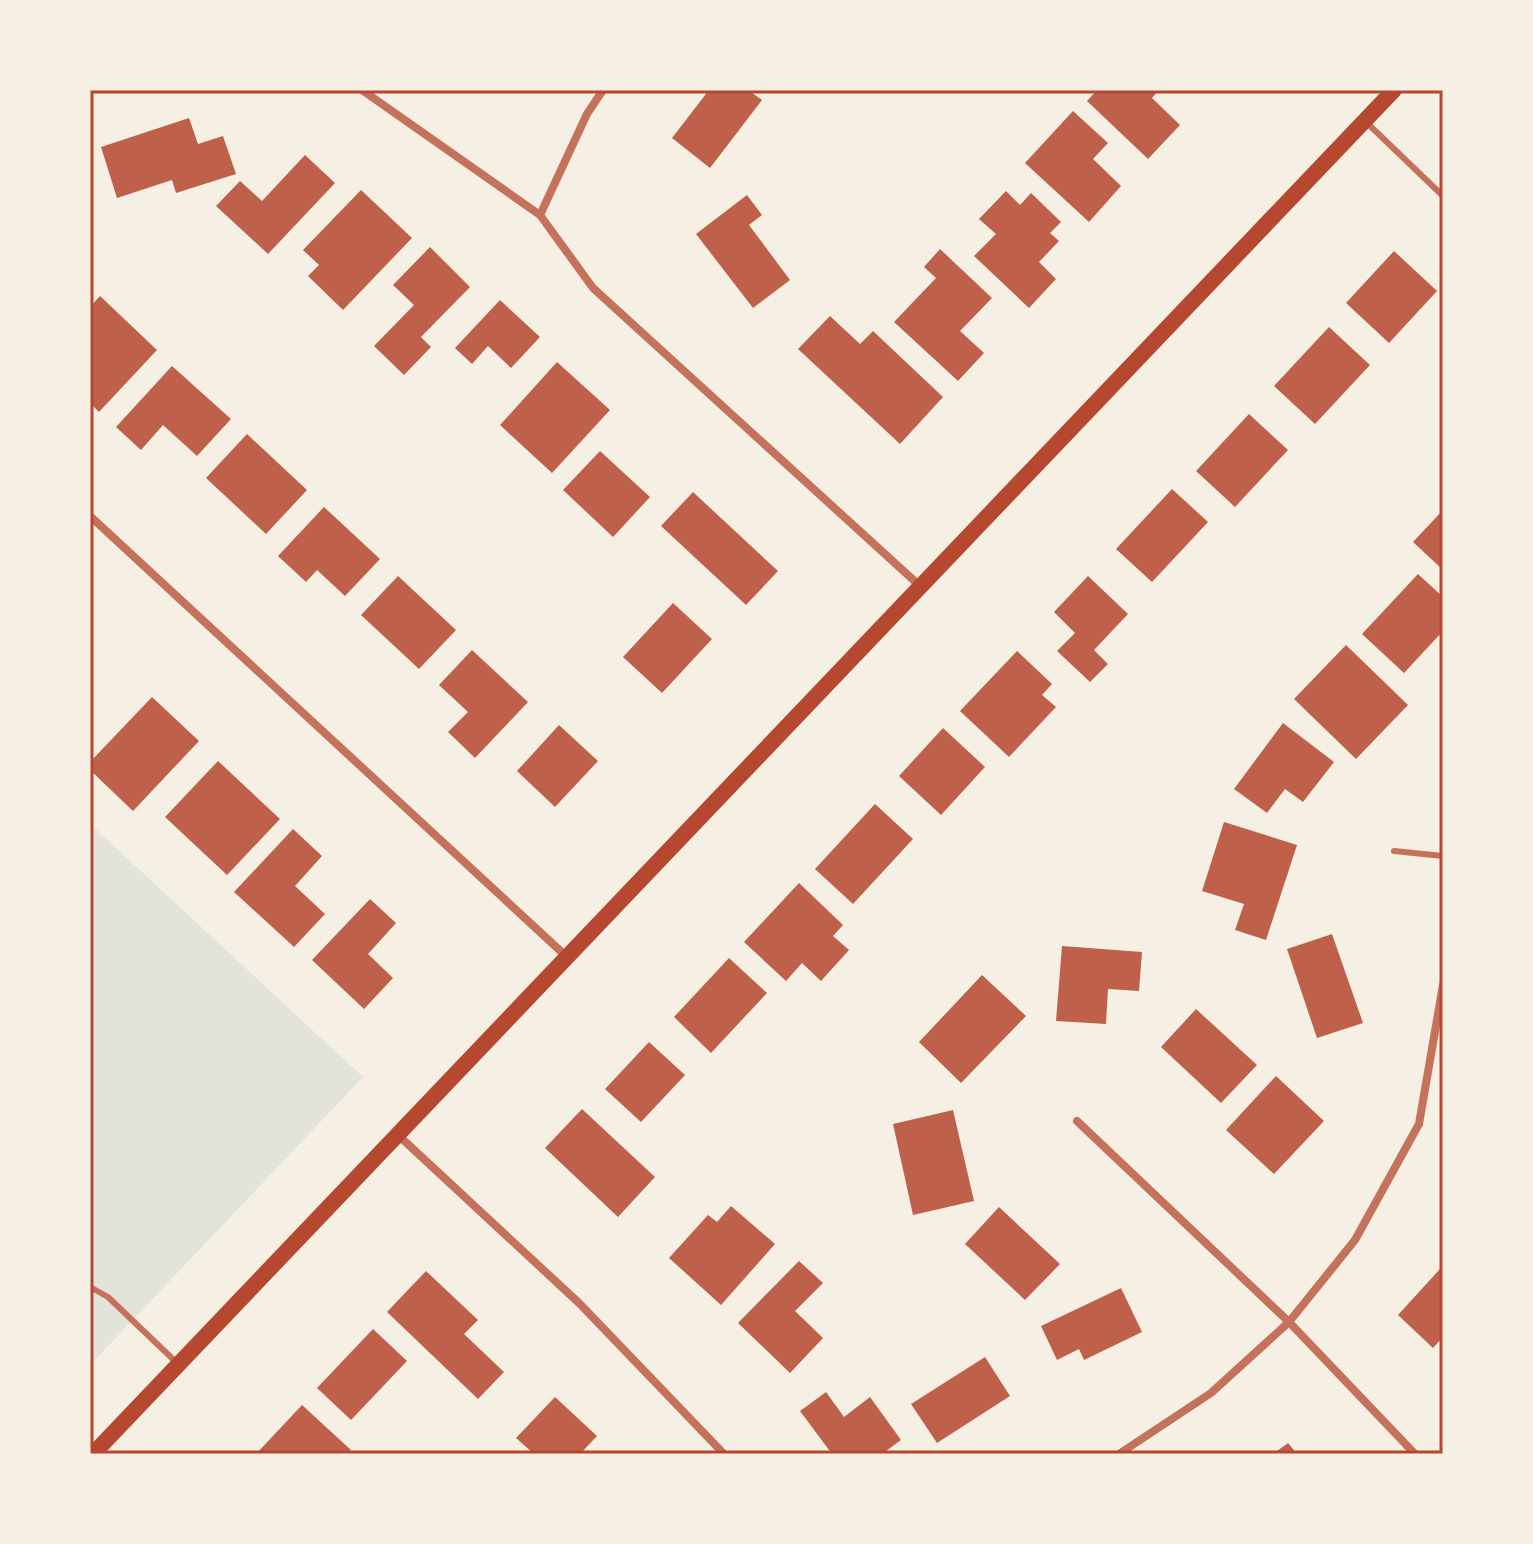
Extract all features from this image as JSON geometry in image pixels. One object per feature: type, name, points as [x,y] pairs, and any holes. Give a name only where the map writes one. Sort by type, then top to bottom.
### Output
[{"type":"main road","points":[[93,1454],[1394,90]]},
{"type":"street","points":[[362,90],[540,215],[593,288],[921,586]]},
{"type":"street","points":[[540,215],[587,114],[603,90]]},
{"type":"street","points":[[90,516],[567,957]]},
{"type":"street","points":[[1119,1454],[1211,1393],[1289,1322],[1355,1240],[1419,1124],[1443,985]]},
{"type":"street","points":[[1077,1121],[1289,1322],[1415,1454]]},
{"type":"street","points":[[398,1135],[579,1303],[724,1454]]},
{"type":"lane","points":[[1365,121],[1443,196]]},
{"type":"lane","points":[[1394,851],[1443,856]]},
{"type":"lane","points":[[90,1287],[108,1297],[179,1365]]},
{"type":"shaded area","points":[[90,824],[363,1077],[90,1365]]},
{"type":"building","points":[[709,90],[748,90],[762,100],[710,168],[672,138]]},
{"type":"building","points":[[1097,90],[1159,90],[1152,98],[1180,125],[1148,159],[1087,101]]},
{"type":"building","points":[[1073,111],[1108,143],[1093,159],[1121,186],[1089,222],[1025,163]]},
{"type":"building","points":[[189,118],[198,144],[223,136],[236,174],[176,193],[172,180],[117,198],[101,147]]},
{"type":"building","points":[[305,155],[335,183],[268,254],[216,206],[240,181],[262,201]]},
{"type":"building","points":[[361,190],[412,238],[343,310],[308,276],[319,265],[303,250]]},
{"type":"building","points":[[1006,191],[1020,205],[1031,193],[1061,222],[1050,233],[1059,241],[1039,262],[1056,279],[1029,308],[974,256],[996,234],[979,219]]},
{"type":"building","points":[[747,195],[762,215],[749,225],[790,280],[753,308],[696,234]]},
{"type":"building","points":[[430,247],[470,287],[421,337],[431,347],[404,375],[374,346],[414,305],[393,285]]},
{"type":"building","points":[[940,249],[992,298],[960,331],[984,353],[958,381],[894,322],[936,278],[924,267]]},
{"type":"building","points":[[1394,251],[1437,291],[1389,343],[1346,303]]},
{"type":"building","points":[[100,296],[157,350],[99,412],[90,403],[90,307]]},
{"type":"building","points":[[500,300],[540,337],[511,368],[488,346],[472,364],[455,348]]},
{"type":"building","points":[[830,316],[860,344],[873,331],[943,397],[900,444],[798,349]]},
{"type":"building","points":[[1329,327],[1370,365],[1315,424],[1274,386]]},
{"type":"building","points":[[557,362],[610,410],[552,473],[500,425]]},
{"type":"building","points":[[172,366],[231,419],[197,456],[163,425],[141,450],[116,427]]},
{"type":"building","points":[[1249,414],[1288,450],[1235,507],[1196,471]]},
{"type":"building","points":[[247,434],[307,490],[266,534],[206,478]]},
{"type":"building","points":[[600,451],[650,497],[613,537],[563,490]]},
{"type":"building","points":[[1172,489],[1208,522],[1152,582],[1116,549]]},
{"type":"building","points":[[693,492],[778,571],[746,605],[661,526]]},
{"type":"building","points":[[324,507],[380,559],[345,596],[317,570],[306,582],[278,556]]},
{"type":"building","points":[[1443,510],[1443,570],[1413,542]]},
{"type":"building","points":[[1418,574],[1443,597],[1443,631],[1404,673],[1362,634]]},
{"type":"building","points":[[398,576],[456,630],[419,669],[361,615]]},
{"type":"building","points":[[1088,576],[1128,614],[1094,650],[1108,664],[1090,682],[1057,651],[1075,633],[1054,612]]},
{"type":"building","points":[[673,603],[712,639],[662,693],[623,657]]},
{"type":"building","points":[[1346,645],[1408,705],[1356,759],[1294,699]]},
{"type":"building","points":[[472,650],[528,702],[475,758],[448,732],[468,712],[439,685]]},
{"type":"building","points":[[1017,651],[1052,684],[1042,695],[1056,707],[1009,757],[960,711]]},
{"type":"building","points":[[152,697],[199,741],[133,811],[90,770],[90,762]]},
{"type":"building","points":[[1283,723],[1334,762],[1303,802],[1285,789],[1267,813],[1234,789]]},
{"type":"building","points":[[559,725],[598,761],[555,807],[517,771]]},
{"type":"building","points":[[943,728],[985,767],[941,815],[899,776]]},
{"type":"building","points":[[218,761],[280,819],[227,875],[165,817]]},
{"type":"building","points":[[875,804],[913,839],[853,904],[815,869]]},
{"type":"building","points":[[1224,822],[1297,845],[1266,940],[1235,930],[1244,904],[1202,891]]},
{"type":"building","points":[[293,829],[322,856],[295,886],[325,914],[294,947],[234,892]]},
{"type":"building","points":[[799,883],[843,925],[833,936],[849,950],[821,981],[802,963],[786,981],[744,942]]},
{"type":"building","points":[[370,899],[396,923],[368,954],[393,978],[364,1009],[312,960]]},
{"type":"building","points":[[1332,934],[1363,1023],[1317,1038],[1287,949]]},
{"type":"building","points":[[1062,946],[1142,952],[1139,991],[1108,989],[1106,1024],[1056,1021]]},
{"type":"building","points":[[729,958],[767,993],[711,1053],[674,1017]]},
{"type":"building","points":[[982,975],[1026,1016],[961,1083],[919,1042]]},
{"type":"building","points":[[1196,1009],[1257,1065],[1221,1103],[1161,1047]]},
{"type":"building","points":[[649,1042],[685,1075],[641,1122],[605,1089]]},
{"type":"building","points":[[1276,1076],[1324,1121],[1274,1174],[1226,1130]]},
{"type":"building","points":[[582,1109],[655,1177],[618,1217],[545,1148]]},
{"type":"building","points":[[953,1110],[974,1201],[913,1215],[893,1124]]},
{"type":"building","points":[[731,1206],[775,1244],[721,1305],[669,1258],[708,1215],[717,1222]]},
{"type":"building","points":[[999,1207],[1060,1264],[1025,1300],[965,1244]]},
{"type":"building","points":[[799,1261],[823,1283],[795,1311],[823,1338],[790,1373],[738,1323]]},
{"type":"building","points":[[1440,1269],[1443,1273],[1443,1337],[1433,1348],[1398,1315]]},
{"type":"building","points":[[426,1271],[478,1320],[464,1334],[504,1372],[478,1399],[387,1312]]},
{"type":"building","points":[[1121,1288],[1142,1332],[1084,1360],[1079,1349],[1057,1360],[1041,1326]]},
{"type":"building","points":[[373,1329],[407,1361],[351,1420],[317,1388]]},
{"type":"building","points":[[985,1357],[1010,1396],[937,1443],[911,1404]]},
{"type":"building","points":[[826,1392],[844,1417],[870,1397],[901,1440],[882,1454],[832,1454],[800,1411]]},
{"type":"building","points":[[555,1397],[597,1436],[580,1454],[534,1454],[516,1438]]},
{"type":"building","points":[[302,1405],[351,1450],[347,1454],[256,1454]]},
{"type":"building","points":[[1288,1443],[1297,1454],[1273,1454]]}]
